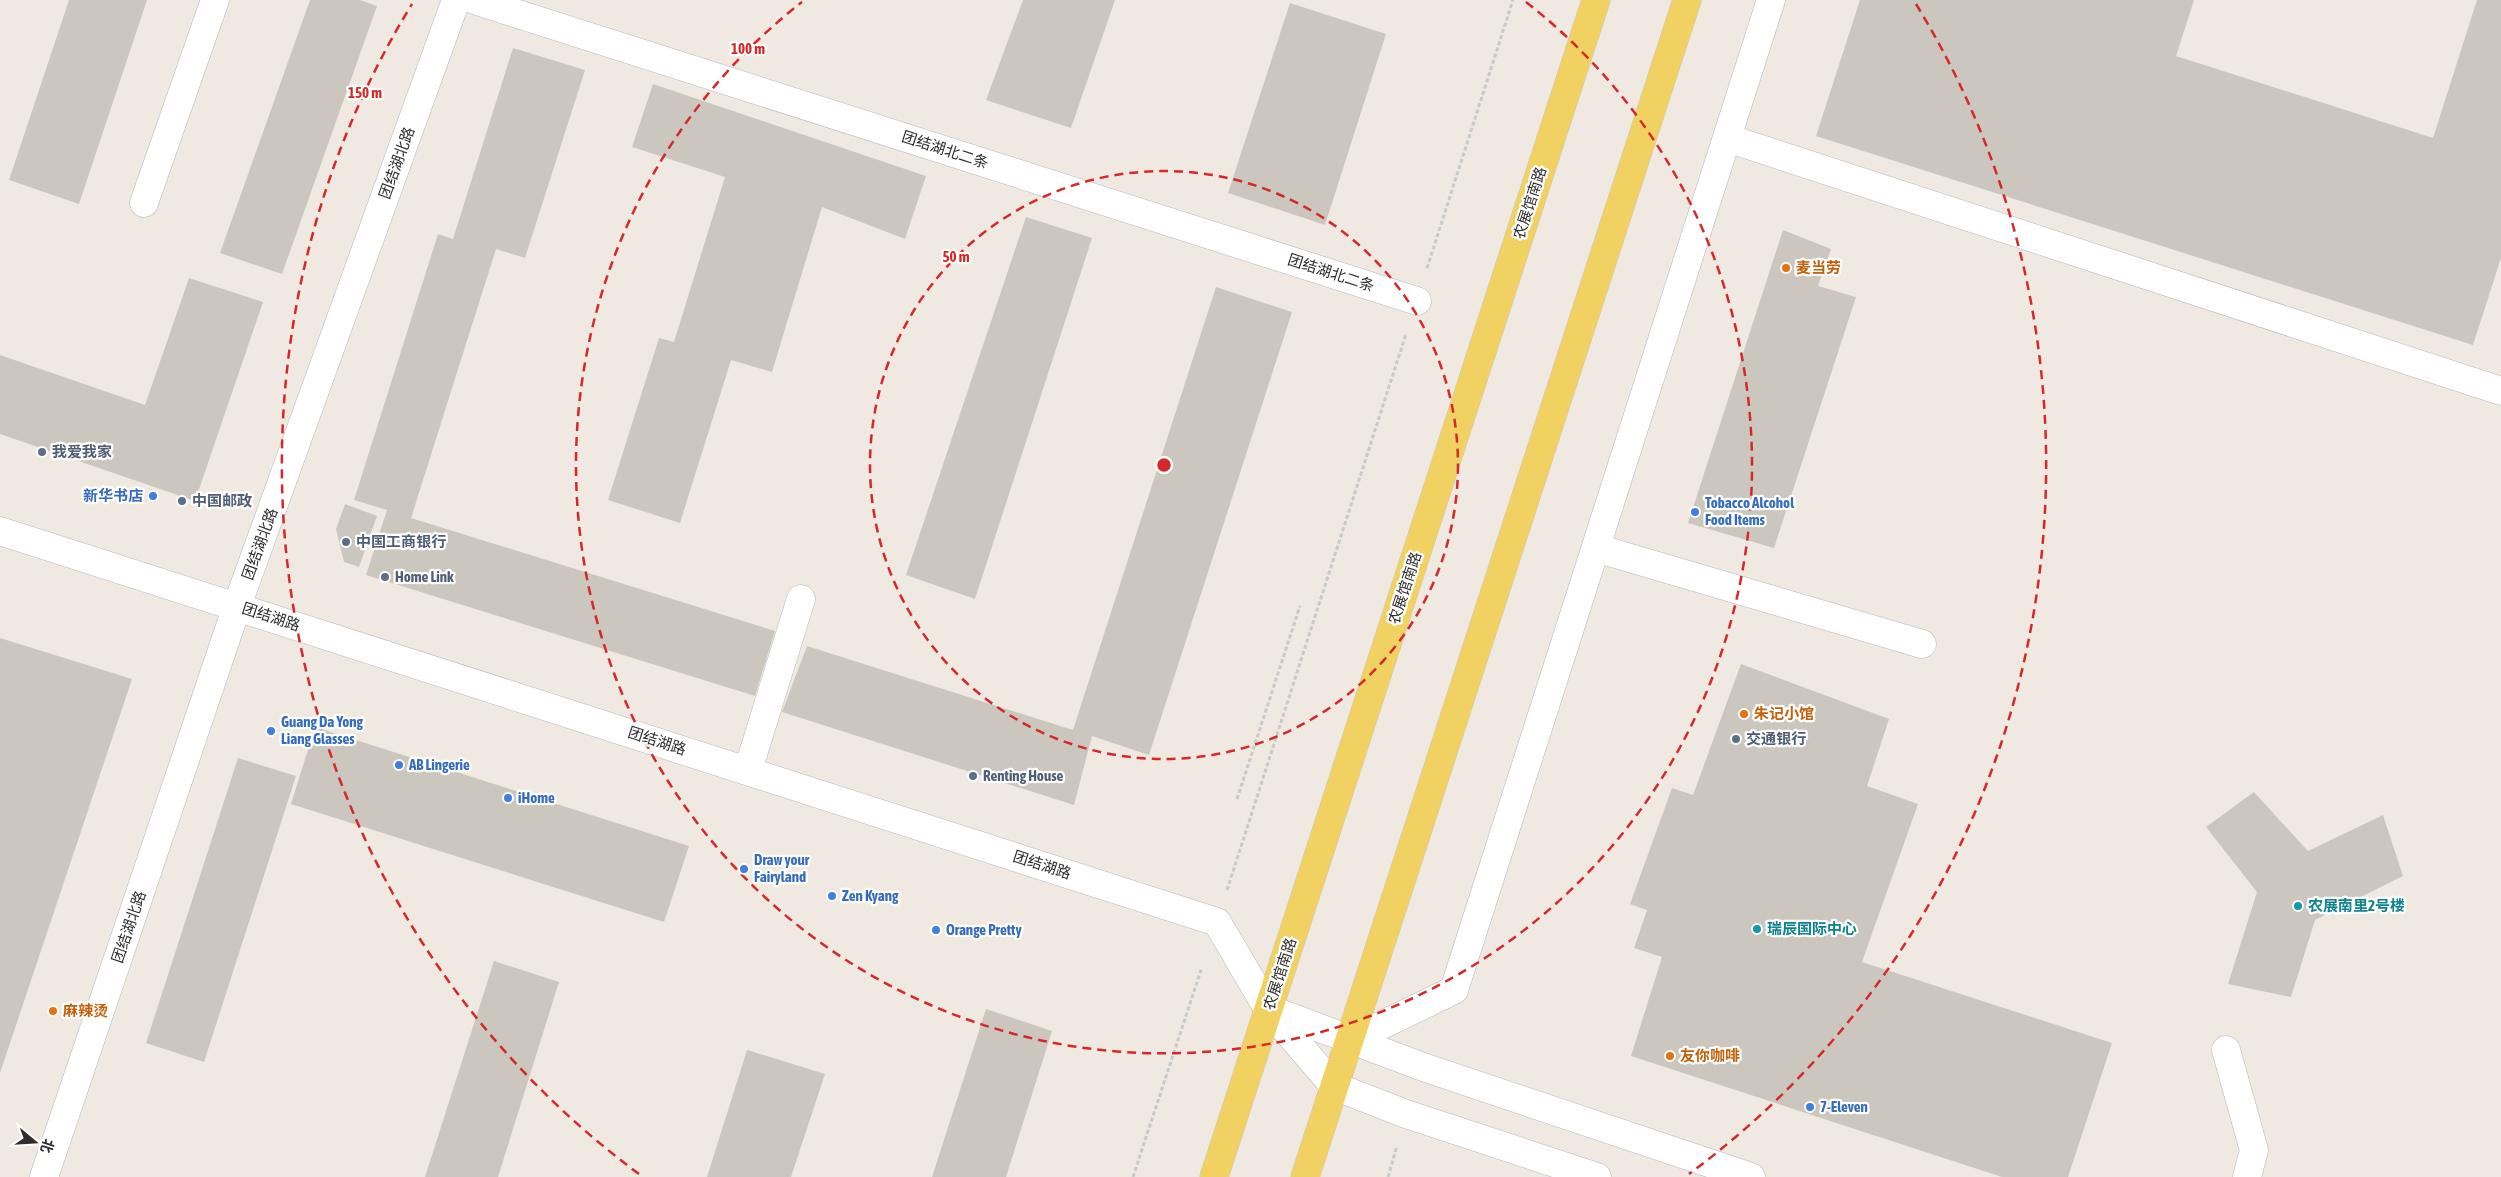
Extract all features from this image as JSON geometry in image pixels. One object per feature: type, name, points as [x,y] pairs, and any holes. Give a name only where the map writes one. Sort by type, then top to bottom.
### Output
[{"type":"main road","name":"农展馆南路","points":[[1214,1177],[1596,0]]},
{"type":"main road","points":[[1305,1177],[1687,0]]},
{"type":"street","points":[[144,203],[215,0]]},
{"type":"street","name":"团结湖北路","points":[[44,1177],[237,606],[456,0]]},
{"type":"street","name":"团结湖北二条","points":[[474,0],[1417,301]]},
{"type":"street","points":[[1349,1041],[1454,990],[1771,0]]},
{"type":"street","points":[[1727,138],[2501,391]]},
{"type":"street","name":"团结湖路","points":[[0,531],[1217,922]]},
{"type":"street","points":[[1596,548],[1922,644]]},
{"type":"street","points":[[748,770],[801,599]]},
{"type":"street","points":[[1217,922],[1268,1009],[1334,1086],[1406,1114],[1597,1177]]},
{"type":"street","points":[[1268,1009],[1349,1041],[1751,1177]]},
{"type":"street","points":[[2226,1050],[2254,1150],[2247,1177]]},
{"type":"path","points":[[1133,1177],[1217,922],[1513,0]]},
{"type":"path","points":[[1237,800],[1300,606]]},
{"type":"building","points":[[69,0],[147,0],[79,204],[9,180]]},
{"type":"building","points":[[310,0],[360,0],[377,6],[282,274],[220,253]]},
{"type":"building","points":[[1023,0],[1115,0],[1071,128],[986,100]]},
{"type":"building","points":[[1860,0],[2194,0],[2176,56],[2433,138],[2477,0],[2501,0],[2501,258],[2473,345],[1816,136]]},
{"type":"building","points":[[1290,3],[1386,34],[1325,225],[1228,193]]},
{"type":"building","points":[[513,48],[585,70],[525,258],[496,249],[411,518],[775,631],[755,696],[366,575],[387,510],[354,500],[438,234],[453,239]]},
{"type":"building","points":[[653,84],[926,176],[905,239],[822,207],[772,372],[731,360],[680,523],[608,500],[659,338],[674,342],[725,177],[632,147]]},
{"type":"building","points":[[1026,217],[1092,238],[975,599],[906,575]]},
{"type":"building","points":[[1783,230],[1831,249],[1818,286],[1856,297],[1774,548],[1688,523]]},
{"type":"building","points":[[189,278],[263,302],[195,501],[0,434],[0,355],[145,405]]},
{"type":"building","points":[[1216,287],[1292,312],[1149,755],[1092,736],[1074,805],[782,712],[807,646],[1073,730]]},
{"type":"building","points":[[345,504],[377,516],[359,567],[344,562],[336,529]]},
{"type":"building","points":[[0,638],[132,679],[0,1073]]},
{"type":"building","name":"瑞辰国际中心","points":[[1741,664],[1889,719],[1867,786],[1918,804],[1862,962],[2112,1043],[2068,1177],[2002,1177],[1631,1056],[1662,957],[1634,948],[1647,910],[1630,904],[1672,788],[1693,795]]},
{"type":"building","points":[[315,727],[689,846],[664,922],[291,804]]},
{"type":"building","points":[[238,758],[296,776],[204,1062],[146,1043]]},
{"type":"building","name":"农展南里2号楼","points":[[2254,792],[2308,851],[2383,815],[2403,876],[2315,920],[2291,997],[2228,984],[2257,892],[2206,827]]},
{"type":"building","points":[[494,961],[559,982],[498,1177],[425,1177]]},
{"type":"building","points":[[986,1009],[1052,1031],[1006,1177],[932,1177]]},
{"type":"building","points":[[747,1050],[825,1074],[791,1177],[707,1177]]},
{"type":"place","name":"麦当劳","points":[[1786,268]]},
{"type":"place","name":"我爱我家","points":[[42,452]]},
{"type":"place","name":"新华书店","points":[[153,496]]},
{"type":"place","name":"中国邮政","points":[[182,501]]},
{"type":"place","name":"Tobacco Alcohol Food Items","points":[[1695,512]]},
{"type":"place","name":"中国工商银行","points":[[346,542]]},
{"type":"place","name":"Home Link","points":[[385,577]]},
{"type":"place","name":"朱记小馆","points":[[1744,714]]},
{"type":"place","name":"Guang Da Yong Liang Glasses","points":[[271,731]]},
{"type":"place","name":"交通银行","points":[[1736,739]]},
{"type":"place","name":"AB Lingerie","points":[[399,765]]},
{"type":"place","name":"Renting House","points":[[973,776]]},
{"type":"place","name":"iHome","points":[[508,798]]},
{"type":"place","name":"Draw your Fairyland","points":[[744,869]]},
{"type":"place","name":"Zen Kyang","points":[[832,896]]},
{"type":"place","name":"农展南里2号楼","points":[[2298,906]]},
{"type":"place","name":"瑞辰国际中心","points":[[1757,929]]},
{"type":"place","name":"Orange Pretty","points":[[936,930]]},
{"type":"place","name":"麻辣烫","points":[[53,1011]]},
{"type":"place","name":"友你咖啡","points":[[1670,1056]]},
{"type":"place","name":"7-Eleven","points":[[1810,1107]]}]
